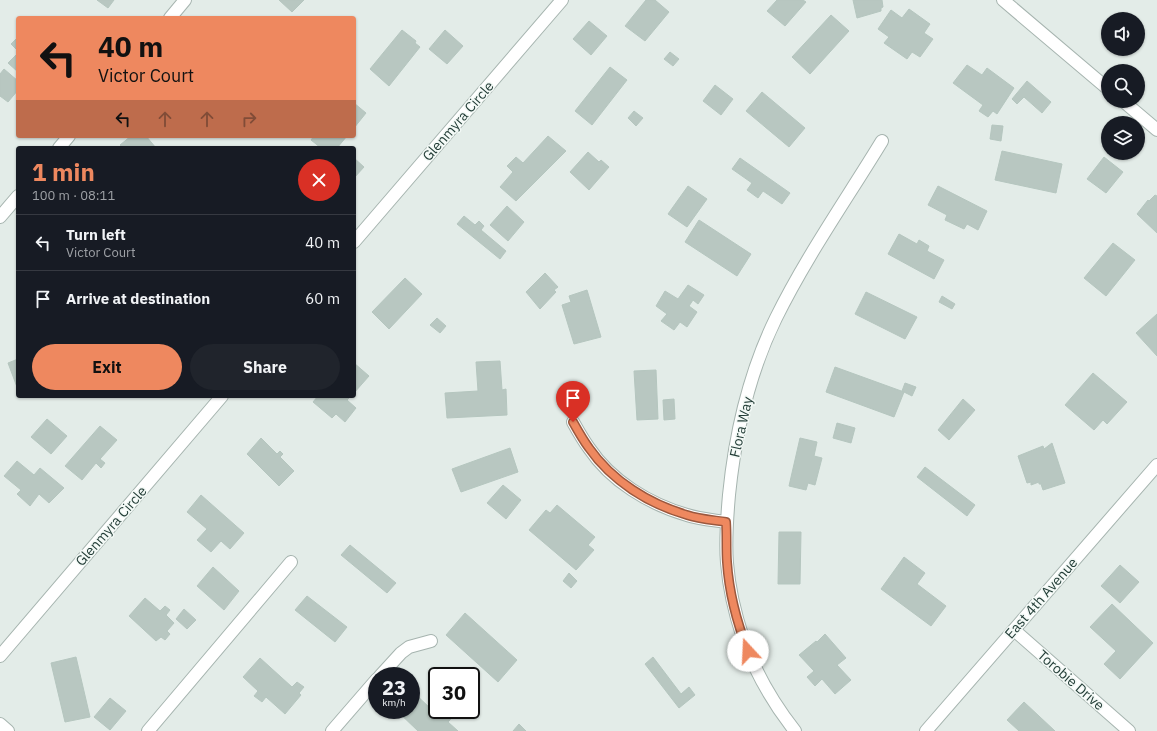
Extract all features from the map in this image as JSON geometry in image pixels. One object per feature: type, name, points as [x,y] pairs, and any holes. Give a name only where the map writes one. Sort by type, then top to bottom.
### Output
[{"type":"street","points":[[172,16],[185,0]]},
{"type":"street","name":"Glenmyra Circle","points":[[356,240],[562,0]]},
{"type":"street","points":[[1003,0],[1101,83]]},
{"type":"street","points":[[1131,108],[1157,130]]},
{"type":"street","points":[[61,146],[67,138]]},
{"type":"street","name":"Flora Way","points":[[795,731],[778,708],[758,674],[743,639],[733,601],[728,570],[726,522],[732,462],[742,413],[756,366],[775,320],[797,277],[882,141]]},
{"type":"street","points":[[0,217],[16,198]]},
{"type":"street","name":"Glenmyra Circle","points":[[0,656],[220,398]]},
{"type":"street","points":[[573,422],[590,449],[609,471],[632,490],[659,505],[688,516],[726,522]]},
{"type":"street","name":"East 4th Avenue","points":[[926,731],[1157,465]]},
{"type":"street","points":[[148,731],[291,562]]},
{"type":"street","name":"Torobie Drive","points":[[1014,630],[1129,731]]},
{"type":"street","points":[[388,667],[401,653],[409,647],[431,641]]},
{"type":"street","points":[[332,731],[368,689]]},
{"type":"street","points":[[0,724],[8,731]]},
{"type":"building","points":[[97,0],[114,0],[108,8]]},
{"type":"building","points":[[279,0],[304,0],[292,12]]},
{"type":"building","points":[[646,0],[655,0],[669,12],[645,41],[625,26]]},
{"type":"building","points":[[777,0],[803,0],[806,2],[785,26],[767,11]]},
{"type":"building","points":[[853,0],[882,0],[883,7],[881,8],[881,11],[857,18]]},
{"type":"building","points":[[909,9],[930,24],[924,33],[933,39],[920,57],[912,52],[907,59],[884,43],[889,37],[878,29],[891,10],[902,18]]},
{"type":"building","points":[[831,15],[849,31],[810,74],[792,57]]},
{"type":"building","points":[[589,21],[607,36],[591,55],[573,39]]},
{"type":"building","points":[[402,30],[416,41],[415,43],[420,47],[389,86],[370,69]]},
{"type":"building","points":[[445,30],[463,46],[447,64],[429,49]]},
{"type":"building","points":[[16,39],[16,49],[11,44]]},
{"type":"building","points":[[670,52],[679,59],[673,66],[664,59]]},
{"type":"building","points":[[16,55],[16,70],[8,63]]},
{"type":"building","points":[[967,65],[982,75],[987,68],[1014,88],[997,114],[993,111],[988,117],[979,111],[983,105],[953,83]]},
{"type":"building","points":[[610,67],[627,80],[592,125],[575,111]]},
{"type":"building","points":[[4,69],[16,79],[16,92],[8,102],[0,96],[0,74]]},
{"type":"building","points":[[1027,81],[1051,102],[1042,113],[1024,97],[1017,104],[1012,99]]},
{"type":"building","points":[[715,85],[733,99],[721,115],[703,101]]},
{"type":"building","points":[[762,92],[805,128],[789,147],[746,111]]},
{"type":"building","points":[[356,105],[366,113],[356,126]]},
{"type":"building","points":[[634,111],[643,118],[636,126],[628,118]]},
{"type":"building","points":[[992,125],[1003,126],[1001,141],[990,139]]},
{"type":"building","points":[[548,136],[566,151],[516,201],[500,187],[513,172],[507,166],[516,157],[523,163]]},
{"type":"building","points":[[129,138],[148,138],[154,146],[121,146],[120,145]]},
{"type":"building","points":[[312,138],[345,138],[339,146],[318,146],[311,140]]},
{"type":"building","points":[[1002,151],[1062,164],[1056,193],[995,180]]},
{"type":"building","points":[[588,152],[599,162],[601,160],[609,167],[589,190],[570,172]]},
{"type":"building","points":[[740,158],[790,193],[782,204],[763,191],[758,198],[747,190],[752,183],[732,169]]},
{"type":"building","points":[[356,160],[364,167],[356,176]]},
{"type":"building","points":[[1102,160],[1108,160],[1123,172],[1106,193],[1087,179]]},
{"type":"building","points":[[688,186],[707,199],[687,227],[668,214]]},
{"type":"building","points":[[938,186],[987,211],[978,230],[967,224],[964,229],[945,220],[947,215],[928,205]]},
{"type":"building","points":[[1155,195],[1157,196],[1157,233],[1137,214],[1148,200],[1149,201]]},
{"type":"building","points":[[507,206],[524,222],[508,241],[490,225]]},
{"type":"building","points":[[464,216],[475,225],[479,221],[484,226],[481,230],[506,251],[500,259],[457,224]]},
{"type":"building","points":[[699,220],[751,254],[737,276],[685,242]]},
{"type":"building","points":[[899,234],[917,244],[919,240],[929,246],[927,251],[944,260],[934,279],[888,254]]},
{"type":"building","points":[[1113,243],[1135,260],[1106,296],[1084,278]]},
{"type":"building","points":[[545,273],[558,287],[554,290],[556,292],[540,309],[526,292]]},
{"type":"building","points":[[405,278],[422,294],[389,329],[372,312]]},
{"type":"building","points":[[688,285],[704,295],[698,304],[693,300],[689,306],[697,312],[687,327],[680,322],[674,330],[661,321],[667,314],[656,306],[665,291],[678,299]]},
{"type":"building","points":[[587,290],[601,337],[574,344],[562,305],[571,302],[569,296]]},
{"type":"building","points":[[866,292],[917,317],[905,339],[855,314]]},
{"type":"building","points":[[942,296],[955,304],[952,309],[939,302]]},
{"type":"building","points":[[1157,314],[1157,356],[1136,333]]},
{"type":"building","points":[[437,318],[446,326],[440,333],[430,325]]},
{"type":"building","points":[[16,360],[16,384],[8,363]]},
{"type":"building","points":[[500,361],[502,390],[506,389],[507,415],[447,418],[445,393],[478,391],[476,362]]},
{"type":"building","points":[[356,365],[369,376],[356,391]]},
{"type":"building","points":[[835,367],[904,392],[894,417],[826,392]]},
{"type":"building","points":[[656,370],[658,419],[637,420],[634,371]]},
{"type":"building","points":[[1093,373],[1127,402],[1107,424],[1103,420],[1094,430],[1065,405]]},
{"type":"building","points":[[905,383],[916,387],[912,396],[902,391]]},
{"type":"building","points":[[316,398],[349,398],[347,400],[356,408],[345,422],[336,414],[332,418],[313,402]]},
{"type":"building","points":[[674,399],[675,419],[664,420],[663,400]]},
{"type":"building","points":[[963,399],[975,410],[949,440],[938,430]]},
{"type":"building","points":[[47,419],[67,436],[51,454],[31,437]]},
{"type":"building","points":[[837,423],[855,428],[851,443],[833,438]]},
{"type":"building","points":[[100,426],[117,440],[100,459],[105,463],[101,468],[96,463],[82,480],[65,466]]},
{"type":"building","points":[[261,438],[277,454],[280,451],[283,454],[280,457],[294,471],[279,486],[247,454]]},
{"type":"building","points":[[800,438],[817,442],[814,456],[822,458],[815,485],[808,483],[806,490],[789,486]]},
{"type":"building","points":[[1052,443],[1065,483],[1043,490],[1039,482],[1031,485],[1031,482],[1027,483],[1018,456],[1043,446],[1044,449]]},
{"type":"building","points":[[510,448],[518,472],[461,492],[452,469]]},
{"type":"building","points":[[17,461],[34,475],[40,468],[64,488],[49,503],[39,494],[30,506],[17,494],[21,490],[4,476]]},
{"type":"building","points":[[925,467],[975,505],[967,516],[917,477]]},
{"type":"building","points":[[503,485],[521,500],[506,519],[487,503]]},
{"type":"building","points":[[201,495],[244,533],[230,549],[221,541],[211,552],[197,540],[207,529],[187,512]]},
{"type":"building","points":[[557,505],[595,537],[588,545],[594,550],[576,570],[529,530],[546,510],[550,513]]},
{"type":"building","points":[[779,532],[801,532],[800,584],[778,584]]},
{"type":"building","points":[[350,545],[396,583],[387,593],[341,555]]},
{"type":"building","points":[[904,557],[925,573],[917,584],[946,606],[931,626],[881,589]]},
{"type":"building","points":[[1120,565],[1139,582],[1120,603],[1101,586]]},
{"type":"building","points":[[213,567],[239,591],[224,610],[197,586]]},
{"type":"building","points":[[569,573],[577,581],[571,588],[563,581]]},
{"type":"building","points":[[307,596],[347,627],[335,642],[295,610]]},
{"type":"building","points":[[145,598],[160,611],[165,606],[170,610],[166,615],[174,623],[167,631],[170,634],[165,640],[161,637],[156,641],[129,616]]},
{"type":"building","points":[[1112,604],[1153,643],[1120,679],[1104,664],[1116,651],[1090,627]]},
{"type":"building","points":[[184,609],[196,620],[187,629],[176,619]]},
{"type":"building","points":[[465,613],[517,660],[498,682],[446,635]]},
{"type":"building","points":[[825,634],[846,658],[837,665],[851,680],[835,694],[822,679],[815,686],[807,677],[814,671],[799,655]]},
{"type":"building","points":[[76,657],[90,717],[65,722],[51,663]]},
{"type":"building","points":[[653,657],[681,694],[689,687],[695,695],[679,708],[645,664]]},
{"type":"building","points":[[260,658],[292,687],[297,682],[304,687],[299,693],[301,695],[285,714],[266,697],[262,702],[254,696],[258,691],[243,677]]},
{"type":"building","points":[[110,698],[126,711],[110,730],[94,717]]},
{"type":"building","points":[[420,699],[428,706],[428,719],[451,719],[448,722],[458,731],[418,731],[405,719],[420,719]]},
{"type":"building","points":[[1024,702],[1055,731],[1019,731],[1007,720]]},
{"type":"building","points":[[519,724],[526,731],[513,731]]},
{"type":"route","points":[[573,422],[590,449],[609,471],[632,490],[659,505],[688,516],[726,522],[727,563],[733,601],[743,639],[748,651]]}]
